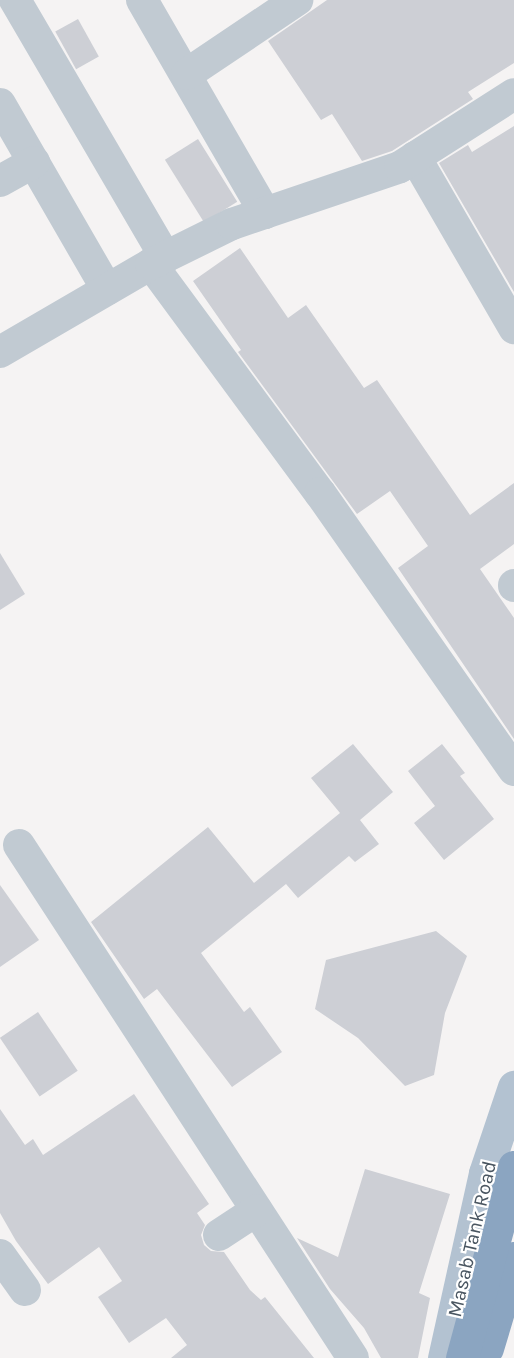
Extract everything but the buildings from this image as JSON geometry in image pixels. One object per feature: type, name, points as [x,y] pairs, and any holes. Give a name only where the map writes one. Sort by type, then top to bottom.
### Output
[{"type":"highway","points":[[462,1358],[504,1174]]},
{"type":"highway","points":[[484,1358],[514,1258]]},
{"type":"main road","name":"Masab Tank Road","points":[[444,1358],[471,1237],[504,1174],[514,1087]]},
{"type":"main road","points":[[471,1237],[514,1245]]},
{"type":"street","points":[[15,0],[158,261],[514,770]]},
{"type":"street","points":[[142,0],[187,74],[265,213]]},
{"type":"street","points":[[187,74],[297,0]]},
{"type":"street","points":[[0,352],[107,289],[232,224],[400,167],[514,94]]},
{"type":"street","points":[[0,104],[107,289]]},
{"type":"street","points":[[415,157],[509,308]]},
{"type":"street","points":[[0,181],[34,162]]},
{"type":"street","points":[[19,845],[195,1140],[257,1210],[353,1358]]},
{"type":"street","points":[[219,1235],[257,1210]]},
{"type":"street","points":[[0,1255],[25,1290]]}]
